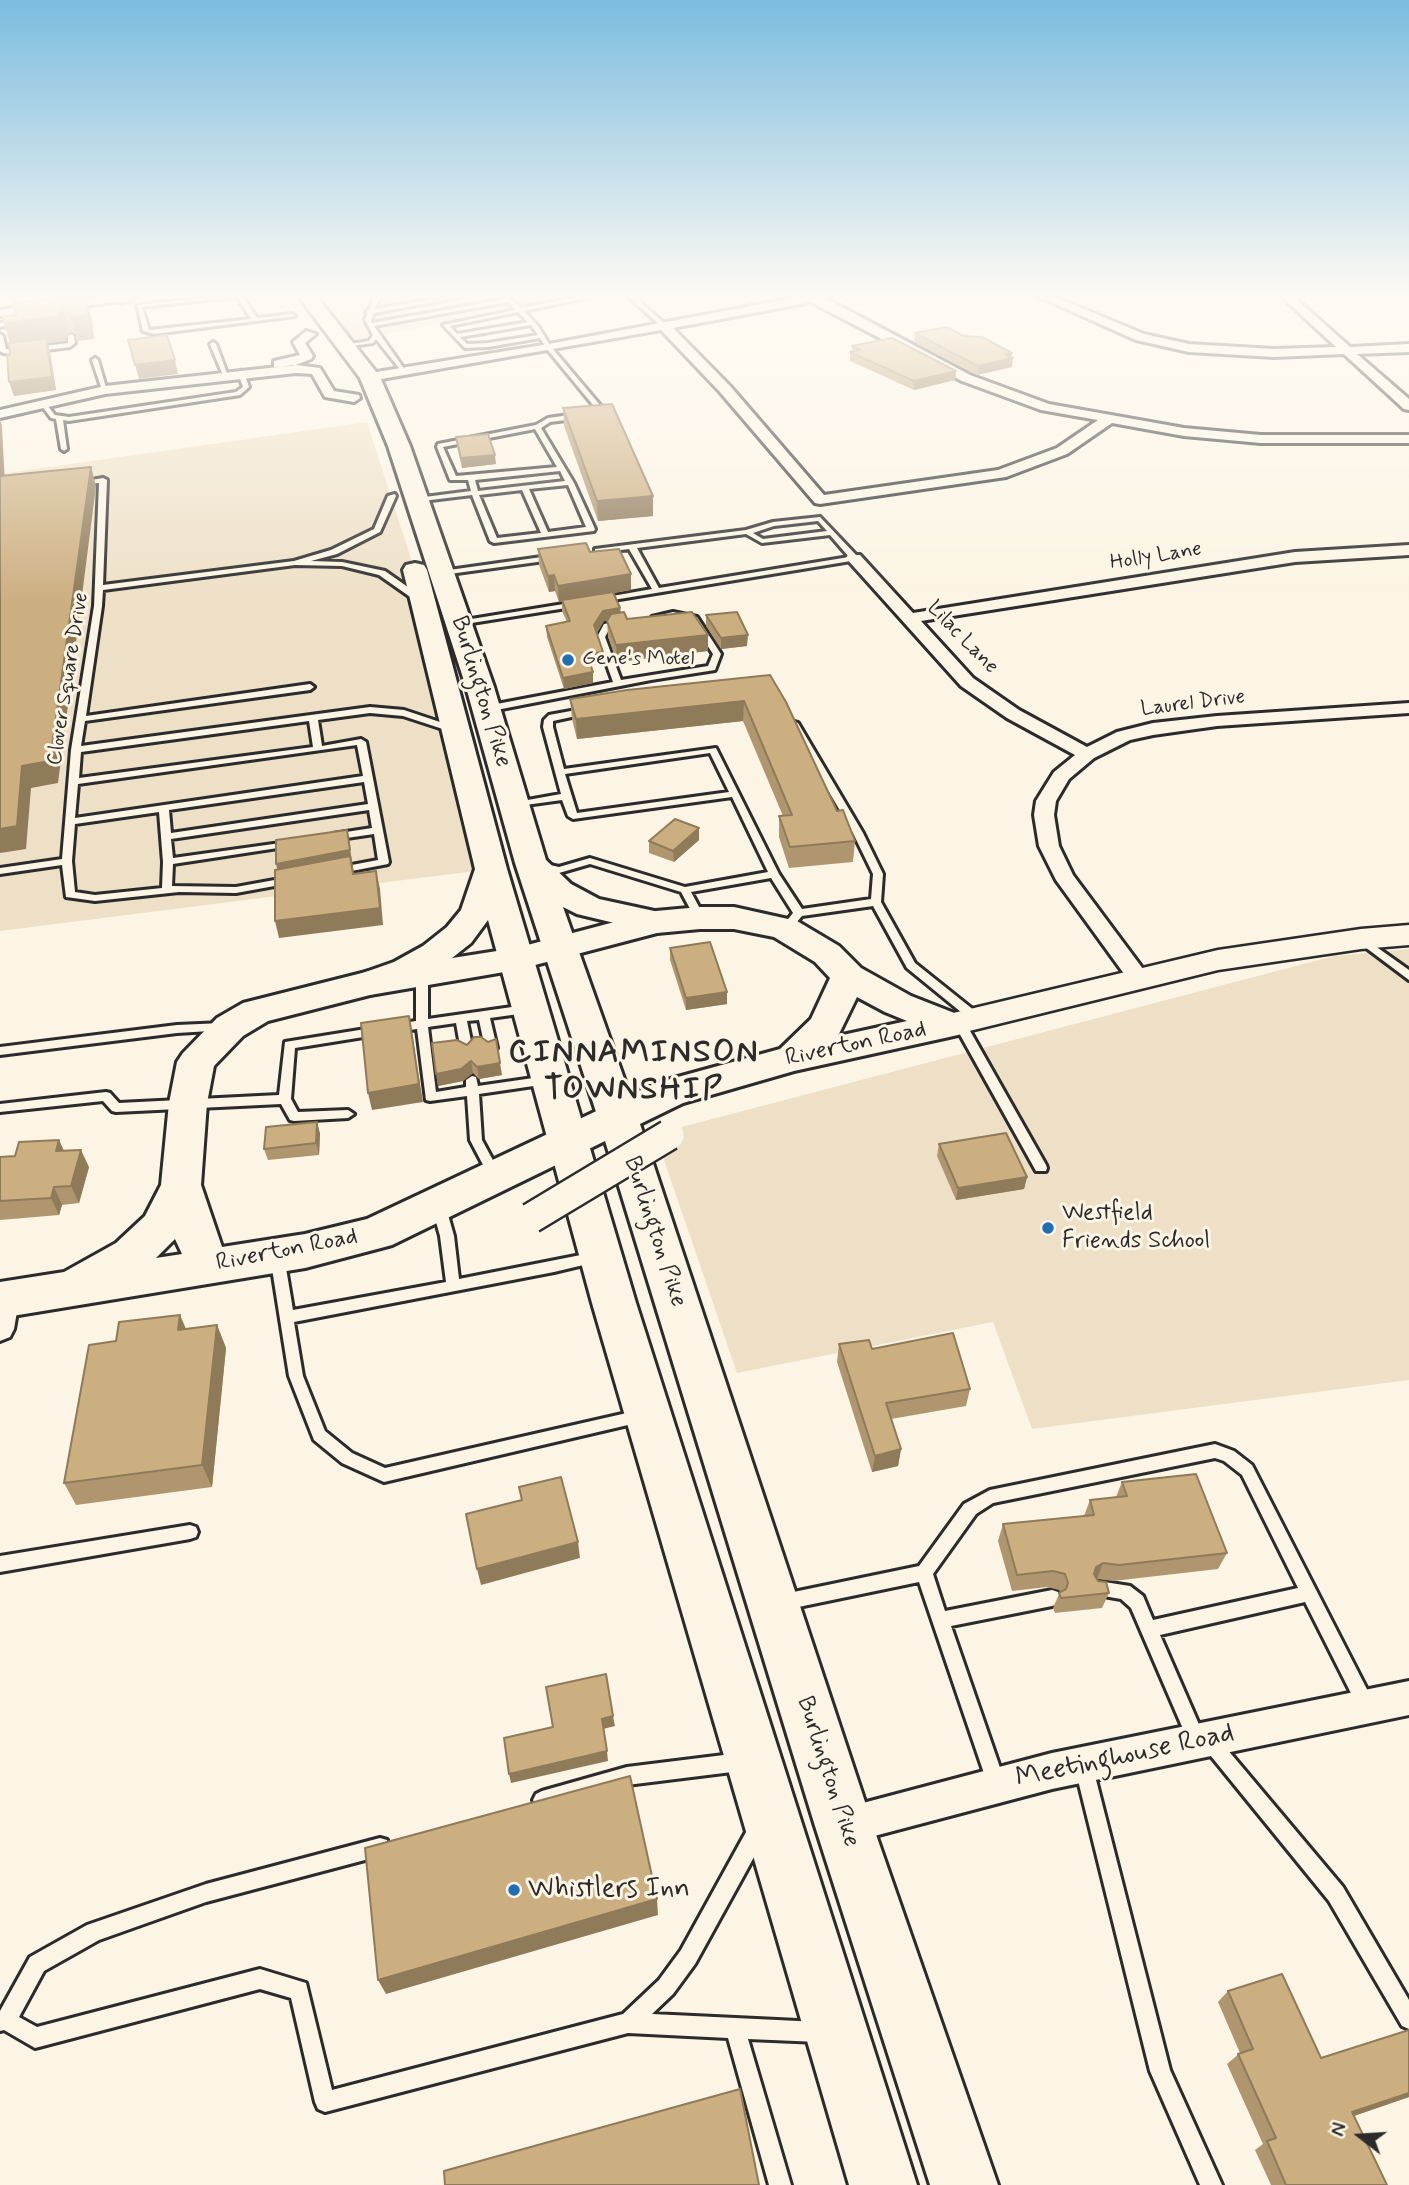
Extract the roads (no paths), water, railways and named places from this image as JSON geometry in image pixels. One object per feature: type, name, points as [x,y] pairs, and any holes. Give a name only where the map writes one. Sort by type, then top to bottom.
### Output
[{"type":"main road","name":"Burlington Pike","points":[[354,399],[371,434]]},
{"type":"main road","name":"Burlington Pike","points":[[379,399],[399,446],[398,489],[491,869],[516,959],[648,1414],[883,2185]]},
{"type":"main road","name":"Burlington Pike","points":[[398,489],[442,573],[486,709],[531,863],[618,1118],[844,1826],[964,2185]]},
{"type":"main road","points":[[531,863],[559,891],[589,907],[656,922]]},
{"type":"main road","points":[[370,984],[406,970],[435,954],[459,935],[477,912],[491,869]]},
{"type":"main road","points":[[78,1286],[131,1255],[160,1227],[181,1185],[188,1103],[196,1062],[230,1027],[256,1012],[370,984],[516,959],[656,922],[693,904],[758,922],[792,921],[848,976],[898,1004],[961,1022]]},
{"type":"main road","name":"Riverton Road","points":[[2,1310],[78,1286],[305,1251],[377,1233],[670,1093],[793,1058],[961,1022],[1138,977],[1218,960],[1361,939],[1409,935]]},
{"type":"main road","points":[[793,1058],[827,1025],[848,976]]},
{"type":"main road","points":[[181,1185],[194,1217],[198,1242],[211,1266]]},
{"type":"street","points":[[0,414],[71,399]]},
{"type":"street","points":[[734,399],[820,500],[1001,474],[1062,451],[1107,420]]},
{"type":"street","points":[[1024,399],[1046,407],[1107,420],[1184,432],[1261,439],[1409,439]]},
{"type":"street","name":"Holly Lane","points":[[910,618],[1294,556],[1409,550]]},
{"type":"street","name":"Lilac Lane","points":[[855,558],[967,682],[1013,714],[1087,754]]},
{"type":"street","name":"Laurel Drive","points":[[1138,977],[1063,876],[1049,846],[1044,816],[1046,801],[1061,776],[1087,754],[1124,736],[1153,729],[1217,721],[1409,708]]},
{"type":"street","points":[[531,1218],[669,1135]]},
{"type":"street","name":"Meetinghouse Road","points":[[844,1826],[1083,1765],[1409,1698]]},
{"type":"lane","points":[[45,406],[53,417],[59,419],[202,399]]},
{"type":"lane","points":[[562,469],[453,478],[440,445],[537,427],[548,420],[599,414],[602,411],[592,399]]},
{"type":"lane","points":[[59,419],[64,449]]},
{"type":"lane","points":[[471,478],[494,541],[591,529],[570,483],[537,427]]},
{"type":"lane","points":[[64,484],[103,480],[98,588]]},
{"type":"lane","points":[[398,489],[475,493],[570,483]]},
{"type":"lane","points":[[525,488],[546,535]]},
{"type":"lane","name":"Clover Square Drive","points":[[295,563],[334,552],[377,530],[398,489]]},
{"type":"lane","points":[[590,552],[747,532],[773,524],[820,519],[855,558]]},
{"type":"lane","points":[[747,532],[762,541],[832,533]]},
{"type":"lane","points":[[632,547],[657,591]]},
{"type":"lane","points":[[442,573],[563,556]]},
{"type":"lane","points":[[458,623],[855,558]]},
{"type":"lane","name":"Clover Square Drive","points":[[167,890],[80,898],[70,895],[67,861],[76,750],[99,606],[98,588],[295,563],[341,564],[382,573],[425,602]]},
{"type":"lane","points":[[486,709],[712,668],[717,654],[694,619],[673,614],[647,619]]},
{"type":"lane","points":[[618,683],[601,637],[607,626],[634,621]]},
{"type":"lane","points":[[81,719],[310,687]]},
{"type":"lane","points":[[76,750],[370,710],[404,713],[457,731]]},
{"type":"lane","points":[[592,710],[552,717],[549,720],[548,727],[573,816],[735,794]]},
{"type":"lane","points":[[788,712],[878,874],[876,902],[911,965],[961,1022],[1041,1168]]},
{"type":"lane","points":[[313,718],[318,749]]},
{"type":"lane","points":[[74,782],[361,742],[384,862],[330,872]]},
{"type":"lane","points":[[560,772],[713,750],[774,874],[792,921],[876,902]]},
{"type":"lane","points":[[70,822],[368,778]]},
{"type":"lane","points":[[514,805],[566,796]]},
{"type":"lane","points":[[166,837],[373,806]]},
{"type":"lane","points":[[164,809],[167,890],[236,890],[303,877]]},
{"type":"lane","points":[[326,838],[378,830]]},
{"type":"lane","points":[[168,862],[300,842]]},
{"type":"lane","points":[[0,871],[67,861]]},
{"type":"lane","points":[[531,863],[559,870],[590,861],[693,904],[774,874]]},
{"type":"lane","points":[[1361,939],[1409,976]]},
{"type":"lane","points":[[422,975],[422,1024],[430,1097],[473,1085],[551,1080]]},
{"type":"lane","points":[[348,1114],[294,1117],[285,1099],[289,1045],[530,1008]]},
{"type":"lane","points":[[484,1015],[491,1048]]},
{"type":"lane","points":[[461,1018],[467,1051]]},
{"type":"lane","points":[[0,1051],[177,1029],[230,1027]]},
{"type":"lane","points":[[473,1085],[476,1140],[496,1177]]},
{"type":"lane","points":[[0,1108],[106,1096],[116,1108],[285,1099]]},
{"type":"lane","points":[[438,1204],[447,1236],[453,1286]]},
{"type":"lane","points":[[277,1255],[296,1376],[319,1435],[347,1458],[384,1475],[648,1414]]},
{"type":"lane","points":[[288,1317],[601,1256]]},
{"type":"lane","points":[[773,1604],[924,1573],[970,1509],[990,1497],[1215,1451],[1229,1456],[1247,1470],[1367,1707]]},
{"type":"lane","points":[[0,1564],[190,1532]]},
{"type":"lane","points":[[924,1573],[997,1785]]},
{"type":"lane","points":[[1098,1589],[1124,1592],[1137,1602],[1202,1740],[1336,1894],[1409,2019]]},
{"type":"lane","points":[[1149,1629],[1309,1593]]},
{"type":"lane","points":[[940,1620],[1052,1598]]},
{"type":"lane","points":[[526,1805],[627,1776],[754,1760]]},
{"type":"lane","points":[[1083,1765],[1160,2071],[1211,2185]]},
{"type":"lane","points":[[628,2023],[666,1987],[688,1957],[769,1810]]},
{"type":"lane","points":[[398,1842],[206,1893],[94,1932],[37,1965],[3,2021],[35,2038],[260,1979],[299,1990],[325,2102],[628,2023],[837,2034]]},
{"type":"lane","points":[[734,2027],[780,2185]]},
{"type":"place","name":"Gene's Motel","points":[[568,660]]},
{"type":"place","name":"Westfield Friends School","points":[[1048,1228]]},
{"type":"place","name":"Whistlers Inn","points":[[514,1890]]},
{"type":"district","name":"CINNAMINSON TOWNSHIP","points":[[634,1072]]}]
